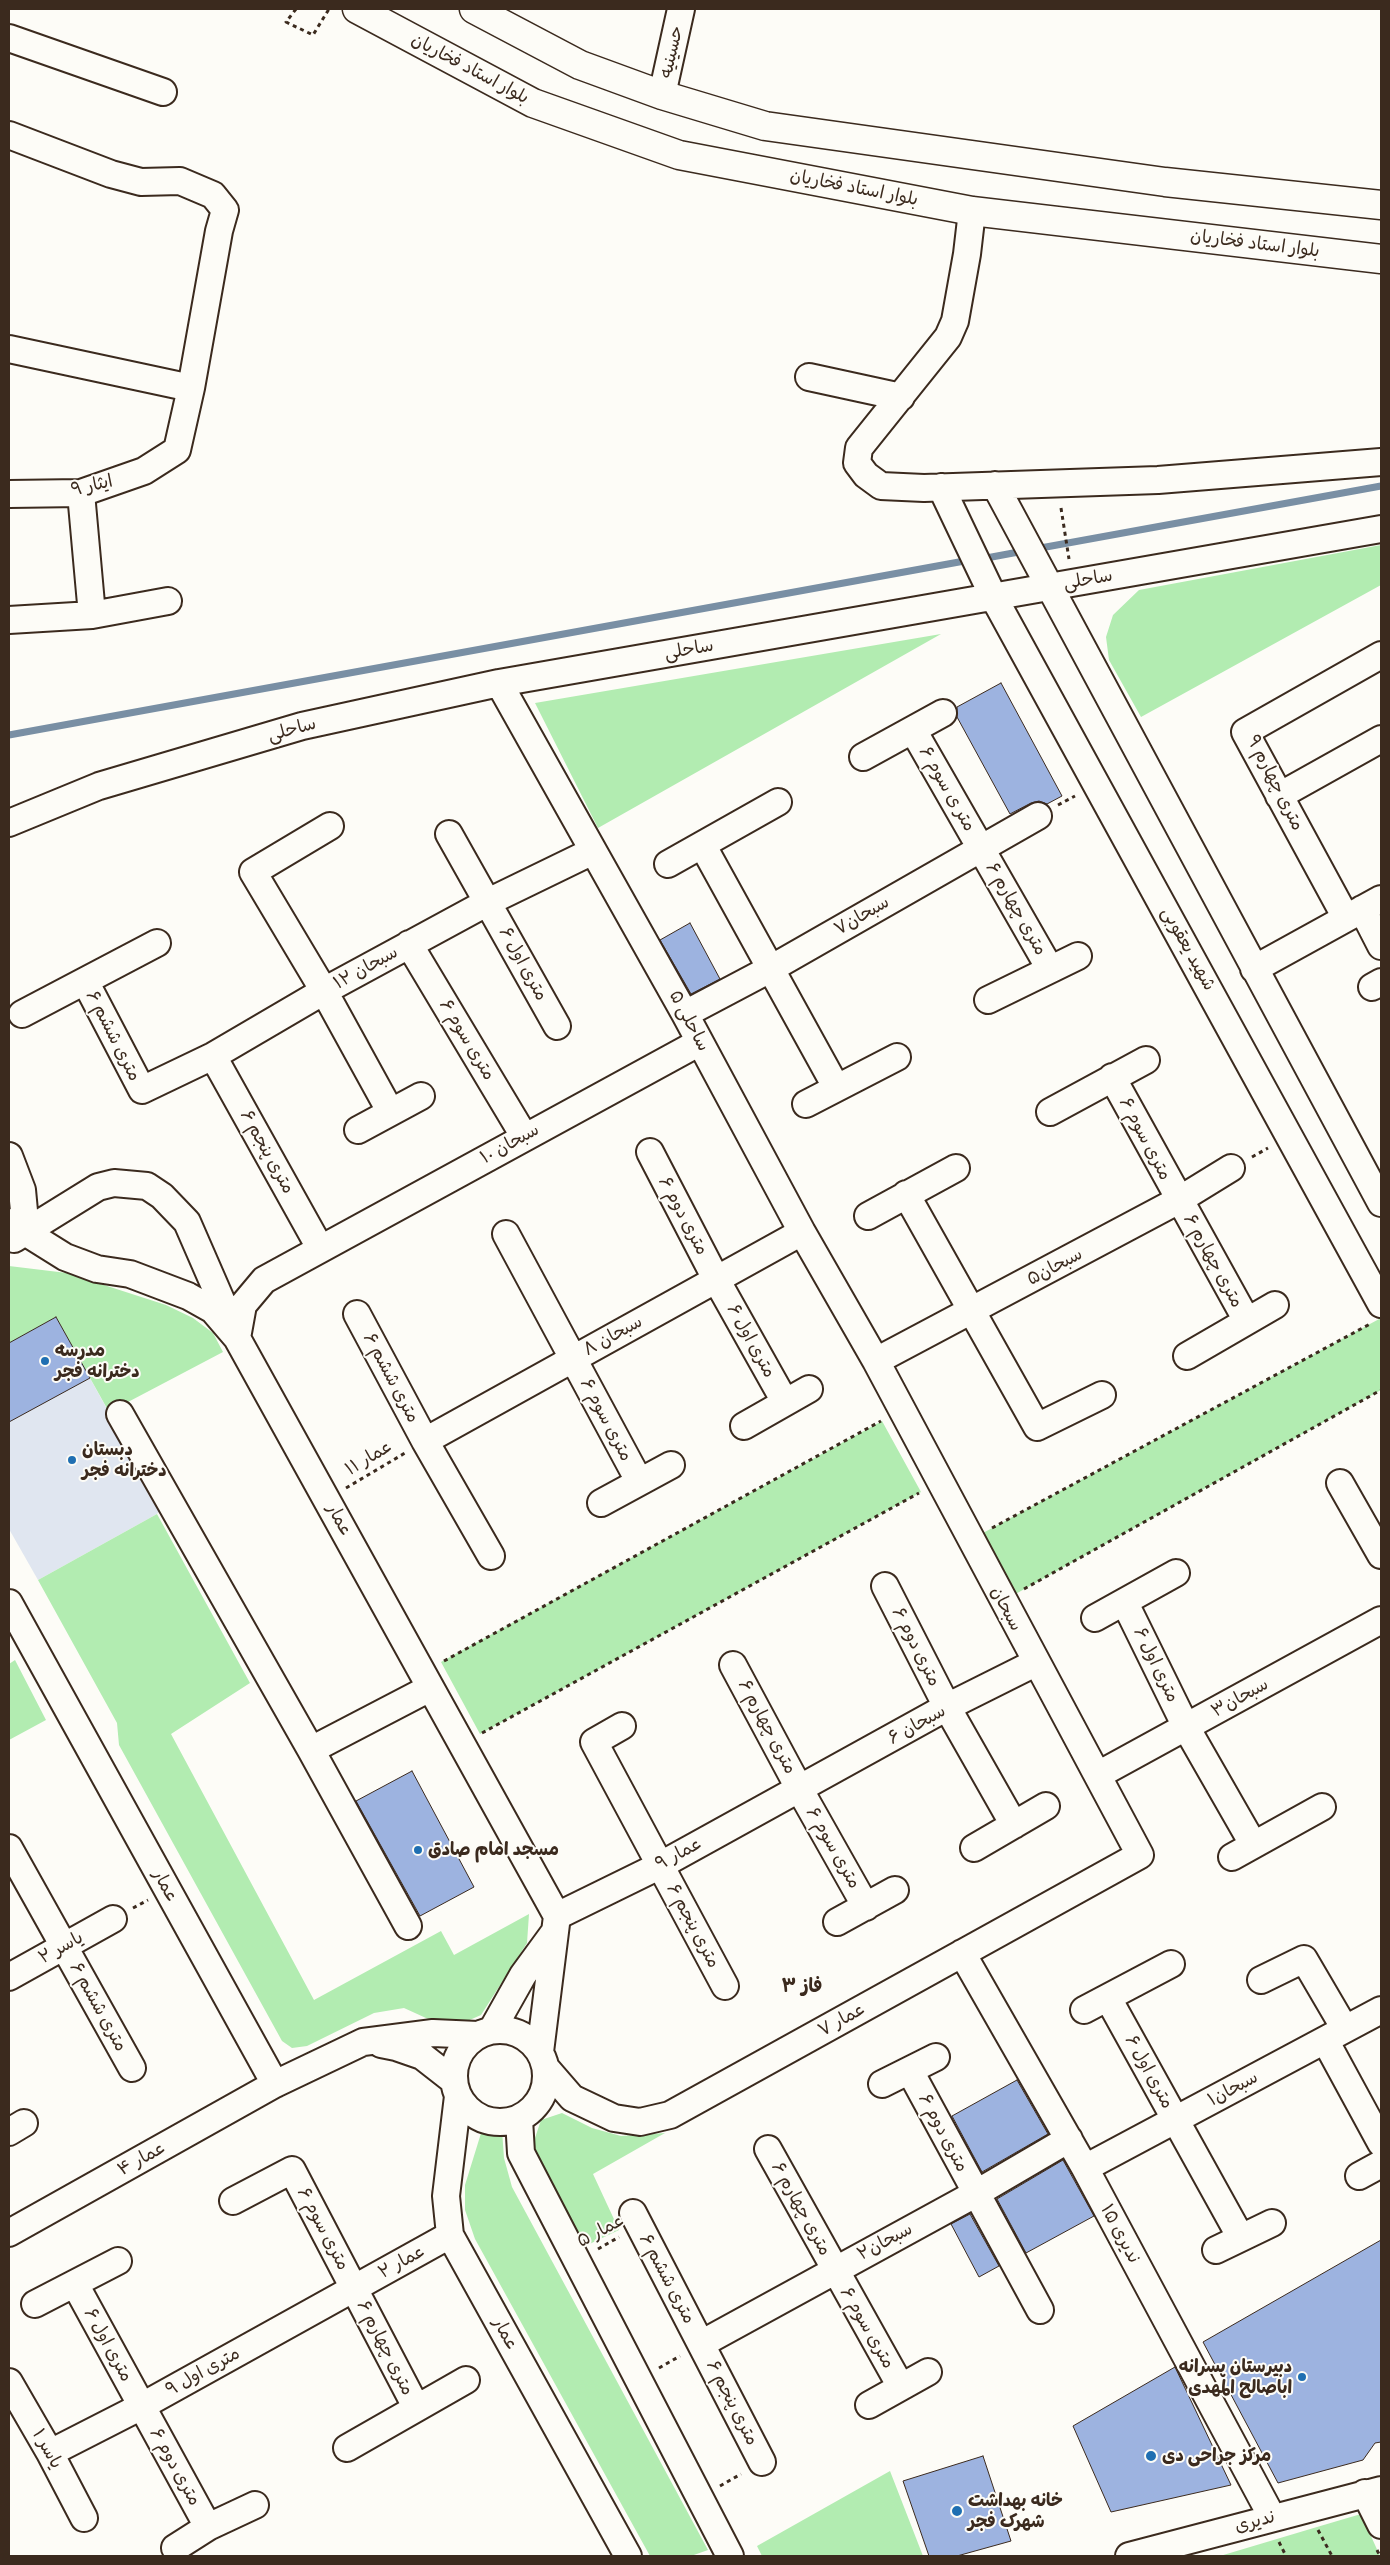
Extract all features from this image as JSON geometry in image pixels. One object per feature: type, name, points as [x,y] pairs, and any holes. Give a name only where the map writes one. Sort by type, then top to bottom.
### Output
[{"type":"main road","name":"بلوار استاد فخاریان","points":[[358,9],[533,104],[680,155],[972,211],[1381,259]]},
{"type":"main road","points":[[477,9],[580,65],[662,95],[765,126],[1165,182],[1381,205]]},
{"type":"street","name":"حسینیه","points":[[662,95],[682,9]]},
{"type":"street","points":[[9,38],[163,92]]},
{"type":"street","name":"ایثار ۹","points":[[9,135],[111,174],[141,182],[180,181],[213,195],[226,210],[219,231],[191,388],[177,450],[144,471],[81,492],[9,494]]},
{"type":"street","points":[[972,211],[968,254],[955,321],[948,337],[859,448],[857,463],[866,475],[881,486],[941,487],[1158,480],[1381,462]]},
{"type":"street","points":[[9,349],[191,388]]},
{"type":"street","points":[[809,377],[901,397]]},
{"type":"street","points":[[995,485],[1381,1203]]},
{"type":"street","name":"شهید یعقوبی","points":[[941,487],[993,596],[1289,1136],[1377,1313]]},
{"type":"street","points":[[81,492],[92,615]]},
{"type":"street","name":"ساحلی","points":[[9,822],[98,786],[302,726],[499,683],[1381,529]]},
{"type":"street","points":[[9,620],[92,615],[168,601]]},
{"type":"street","name":"۹ متری چهارم","points":[[1363,909],[1279,796],[1245,732],[1381,655]]},
{"type":"street","name":"ساحلی ۵","points":[[499,683],[685,1014],[802,1232],[876,1361]]},
{"type":"street","points":[[863,757],[943,713]]},
{"type":"street","name":"۶ متر ی سوم","points":[[913,730],[981,849]]},
{"type":"street","points":[[1279,796],[1381,740]]},
{"type":"street","points":[[668,864],[778,802]]},
{"type":"street","name":"سبحان۷","points":[[685,1014],[772,968],[1038,816]]},
{"type":"street","points":[[330,826],[253,872],[324,991],[390,1111]]},
{"type":"street","points":[[449,834],[488,902]]},
{"type":"street","points":[[702,846],[772,968],[836,1087]]},
{"type":"street","name":"۶ متری چهارم","points":[[981,849],[1050,969]]},
{"type":"street","name":"سبحان ۱۲","points":[[142,1090],[213,1056],[324,991],[488,902],[593,851]]},
{"type":"street","name":"۶ متری اول","points":[[488,902],[558,1026]]},
{"type":"street","points":[[1254,969],[1363,909],[1381,946]]},
{"type":"street","points":[[22,1014],[157,943]]},
{"type":"street","name":"۶ متری سوم","points":[[410,944],[524,1136]]},
{"type":"street","points":[[988,1000],[1078,956]]},
{"type":"street","name":"۶ متری ششم","points":[[85,981],[142,1090]]},
{"type":"street","name":"سبحان ۱۰","points":[[237,1338],[243,1305],[264,1280],[524,1136],[700,1042]]},
{"type":"street","name":"۶ متری پنجم","points":[[213,1056],[320,1248]]},
{"type":"street","points":[[806,1104],[897,1056]]},
{"type":"street","points":[[1050,1112],[1146,1060]]},
{"type":"street","name":"۶ متری سوم","points":[[1112,1077],[1179,1200]]},
{"type":"street","points":[[358,1130],[390,1111],[421,1096]]},
{"type":"street","name":"۶ متری دوم","points":[[650,1152],[716,1280]]},
{"type":"street","points":[[9,1156],[22,1190],[14,1232]]},
{"type":"street","points":[[868,1216],[956,1168]]},
{"type":"street","name":"سبحان۵","points":[[876,1361],[1179,1200],[1231,1168]]},
{"type":"street","points":[[14,1232],[98,1187],[114,1183],[147,1186],[162,1196],[187,1222],[237,1338]]},
{"type":"street","points":[[906,1194],[970,1312],[1037,1427],[1102,1395]]},
{"type":"street","name":"۶ متری چهارم","points":[[1179,1200],[1247,1321]]},
{"type":"street","name":"عمار","points":[[14,1232],[65,1257],[97,1269],[130,1274],[188,1296],[213,1310],[237,1338],[463,1745],[555,1924]]},
{"type":"street","name":"سبحان ۸","points":[[425,1441],[802,1232]]},
{"type":"street","points":[[506,1234],[572,1358]]},
{"type":"street","name":"۶ متری اول","points":[[716,1280],[785,1402]]},
{"type":"street","points":[[1187,1356],[1276,1305]]},
{"type":"street","name":"۶ متری ششم","points":[[357,1314],[425,1441]]},
{"type":"street","name":"۶ متری سوم","points":[[572,1358],[639,1481]]},
{"type":"street","name":"سبحان","points":[[876,1361],[1002,1601],[1140,1855]]},
{"type":"street","points":[[744,1426],[809,1389]]},
{"type":"street","points":[[120,1414],[312,1750],[408,1926]]},
{"type":"street","points":[[425,1441],[491,1556]]},
{"type":"street","points":[[601,1503],[671,1465]]},
{"type":"street","points":[[1340,1484],[1381,1555]]},
{"type":"street","points":[[1096,1618],[1176,1573]]},
{"type":"street","name":"۶ متری دوم","points":[[885,1586],[948,1708]]},
{"type":"street","name":"عمار","points":[[9,1603],[275,2084]]},
{"type":"street","name":"۶ متری اول","points":[[1125,1603],[1186,1727]]},
{"type":"street","name":"سبحان۳","points":[[1098,1775],[1381,1620]]},
{"type":"street","name":"سبحان ۶","points":[[800,1790],[948,1708],[1036,1663]]},
{"type":"street","name":"۶ متری چهارم","points":[[733,1665],[800,1790]]},
{"type":"street","points":[[312,1750],[427,1680]]},
{"type":"street","points":[[948,1708],[1014,1825]]},
{"type":"street","points":[[622,1726],[594,1742],[661,1865]]},
{"type":"street","points":[[1186,1727],[1243,1850],[1322,1808]]},
{"type":"street","name":"۶ متری سوم","points":[[800,1790],[866,1907]]},
{"type":"street","name":"عمار ۹","points":[[555,1924],[800,1790]]},
{"type":"street","points":[[974,1848],[1046,1806]]},
{"type":"street","points":[[9,1848],[64,1946]]},
{"type":"street","name":"عمار ۷","points":[[543,2060],[572,2098],[614,2118],[640,2122],[670,2115],[1140,1855]]},
{"type":"street","name":"۶ متری پنجم","points":[[661,1865],[725,1986]]},
{"type":"street","points":[[837,1922],[895,1890]]},
{"type":"street","name":"یاسر ۲","points":[[9,1977],[113,1919]]},
{"type":"street","points":[[456,2088],[454,2067],[459,2054],[467,2043],[485,2033],[555,1924]]},
{"type":"street","points":[[363,2042],[396,2047],[422,2056],[456,2088],[466,2108],[478,2117],[491,2122],[506,2122],[520,2118],[532,2110],[542,2098],[546,2083],[543,2060],[555,1924]]},
{"type":"street","name":"۶ متری ششم","points":[[64,1946],[132,2068]]},
{"type":"street","name":"ندیری ۱۵","points":[[962,1953],[1085,2168],[1275,2528]]},
{"type":"street","points":[[1261,1980],[1304,1959],[1381,2143]]},
{"type":"street","points":[[1084,2010],[1171,1964]]},
{"type":"street","name":"۶ متری اول","points":[[1108,1998],[1175,2119]]},
{"type":"street","name":"سبحان۱","points":[[1085,2168],[1381,2010]]},
{"type":"street","points":[[275,2084],[363,2042],[433,2033],[485,2033],[503,2030],[524,2036],[543,2060]]},
{"type":"street","points":[[882,2084],[936,2057]]},
{"type":"street","name":"۶ متری دوم","points":[[910,2071],[975,2194]]},
{"type":"street","name":"عمار ۴","points":[[9,2233],[275,2084]]},
{"type":"street","name":"عمار","points":[[456,2088],[446,2196],[450,2235],[628,2556]]},
{"type":"street","points":[[520,2118],[521,2153],[637,2381],[730,2556]]},
{"type":"street","points":[[1175,2119],[1241,2238]]},
{"type":"street","name":"سبحان۲","points":[[701,2344],[834,2269],[975,2194],[1069,2139]]},
{"type":"street","name":"۶ متری چهارم","points":[[768,2149],[834,2269]]},
{"type":"street","name":"۶ متری سوم","points":[[233,2201],[292,2170],[354,2288]]},
{"type":"street","points":[[975,2194],[1040,2310]]},
{"type":"street","name":"۶ متری ششم","points":[[636,2220],[701,2344]]},
{"type":"street","points":[[1216,2250],[1272,2223]]},
{"type":"street","name":"عمار ۲","points":[[354,2288],[450,2235]]},
{"type":"street","points":[[35,2304],[118,2261]]},
{"type":"street","name":"۶ متری سوم","points":[[834,2269],[901,2387]]},
{"type":"street","name":"۶ متری اول","points":[[74,2284],[142,2406]]},
{"type":"street","name":"۶ متری چهارم","points":[[354,2288],[416,2407]]},
{"type":"street","name":"۹ متری اول","points":[[50,2452],[142,2406],[354,2288]]},
{"type":"street","name":"۶ متری پنجم","points":[[701,2344],[762,2462]]},
{"type":"street","points":[[869,2405],[928,2372]]},
{"type":"street","points":[[347,2448],[466,2380]]},
{"type":"street","name":"یاسر ۱","points":[[9,2382],[16,2411],[50,2452],[84,2518]]},
{"type":"street","name":"۶ متری دوم","points":[[142,2406],[208,2527]]},
{"type":"street","points":[[1373,2491],[1381,2525]]},
{"type":"street","name":"ندیری","points":[[1129,2556],[1275,2528],[1373,2491]]},
{"type":"street","points":[[175,2548],[208,2527],[255,2505]]},
{"type":"path","points":[[296,9],[286,22],[312,34],[329,9]]},
{"type":"path","points":[[1063,517],[1069,554]]},
{"type":"path","points":[[1038,816],[1097,784]]},
{"type":"path","points":[[1231,1168],[1289,1136]]},
{"type":"path","points":[[970,1540],[1377,1313]]},
{"type":"path","points":[[1002,1601],[1381,1390]]},
{"type":"path","points":[[427,1680],[882,1421]]},
{"type":"path","name":"عمار ۱۱","points":[[327,1499],[425,1441]]},
{"type":"path","points":[[463,1745],[921,1492],[937,1479]]},
{"type":"path","points":[[113,1919],[167,1889]]},
{"type":"path","name":"عمار ۵","points":[[575,2261],[636,2220]]},
{"type":"path","points":[[637,2381],[701,2344]]},
{"type":"path","points":[[700,2498],[762,2462]]},
{"type":"path","points":[[1317,2527],[1332,2556]]},
{"type":"path","points":[[1275,2528],[1286,2556]]},
{"type":"path","points":[[1375,2556],[1380,2554]]},
{"type":"shaded area","name":"دبستان دخترانه فجر","points":[[56,1317],[162,1508],[157,1514],[38,1580],[9,1529],[9,1343]]},
{"type":"green space","points":[[1381,545],[1381,585],[1141,717],[1109,660],[1106,637],[1113,615],[1139,590]]},
{"type":"green space","points":[[941,634],[598,828],[535,703]]},
{"type":"green space","points":[[9,1266],[67,1273],[166,1305],[193,1318],[213,1333],[223,1352],[109,1412],[56,1317],[9,1343]]},
{"type":"green space","points":[[1381,1318],[1381,1390],[1003,1601],[970,1540]]},
{"type":"green space","points":[[882,1421],[921,1492],[480,1734],[441,1662]]},
{"type":"green space","points":[[157,1514],[250,1683],[171,1734],[314,2000],[441,1931],[454,1955],[529,1914],[527,1943],[481,2015],[465,2022],[437,2023],[404,2008],[374,2013],[307,2046],[292,2048],[282,2041],[119,1745],[117,1723],[38,1580]]},
{"type":"green space","points":[[15,1660],[46,1720],[9,1740],[9,1664]]},
{"type":"green space","points":[[562,2113],[592,2128],[621,2136],[665,2133],[593,2174],[619,2230],[579,2249],[535,2157],[535,2138],[541,2120]]},
{"type":"green space","points":[[491,2126],[502,2130],[504,2158],[512,2187],[708,2550],[691,2556],[650,2556],[475,2239],[465,2210],[465,2185],[482,2130]]},
{"type":"green space","points":[[890,2471],[923,2556],[762,2556],[757,2546]]},
{"type":"green space","points":[[1361,2514],[1380,2556],[1220,2556],[1317,2527]]},
{"type":"building","points":[[1001,683],[1062,796],[1047,804],[1039,801],[1031,803],[1010,814],[957,717],[957,707]]},
{"type":"building","points":[[690,923],[720,979],[691,994],[660,940]]},
{"type":"building","name":"مدرسه دخترانه فجر","points":[[56,1317],[90,1378],[9,1422],[9,1343]]},
{"type":"building","points":[[412,1771],[474,1887],[420,1916],[356,1801]]},
{"type":"building","points":[[1017,2080],[1048,2134],[982,2172],[952,2116]]},
{"type":"building","points":[[1063,2160],[1094,2216],[1026,2253],[997,2199]]},
{"type":"building","points":[[970,2214],[999,2266],[979,2277],[951,2224]]},
{"type":"building","name":"دبیرستان پسرانه اباصالح المهدی","points":[[1381,2240],[1381,2442],[1375,2443],[1363,2460],[1278,2483],[1203,2342]]},
{"type":"building","name":"مرکز جراحی دی","points":[[1175,2367],[1231,2485],[1111,2512],[1073,2426]]},
{"type":"building","name":"خانه بهداشت شهرک فجر","points":[[983,2456],[1011,2541],[957,2556],[929,2556],[903,2481]]},
{"type":"waterway","points":[[1035,549],[1381,486]]},
{"type":"waterway","points":[[981,559],[1024,551]]},
{"type":"waterway","points":[[9,735],[970,560]]},
{"type":"place","name":"مدرسه دخترانه فجر","points":[[45,1361]]},
{"type":"place","name":"دبستان دخترانه فجر","points":[[72,1460]]},
{"type":"place","name":"مسجد امام صادق","points":[[418,1850]]},
{"type":"place","name":"دبیرستان پسرانه اباصالح المهدی","points":[[1302,2377]]},
{"type":"place","name":"مرکز جراحی دی","points":[[1151,2456]]},
{"type":"place","name":"خانه بهداشت شهرک فجر","points":[[957,2511]]},
{"type":"district","name":"فاز ۳","points":[[802,1987]]}]
